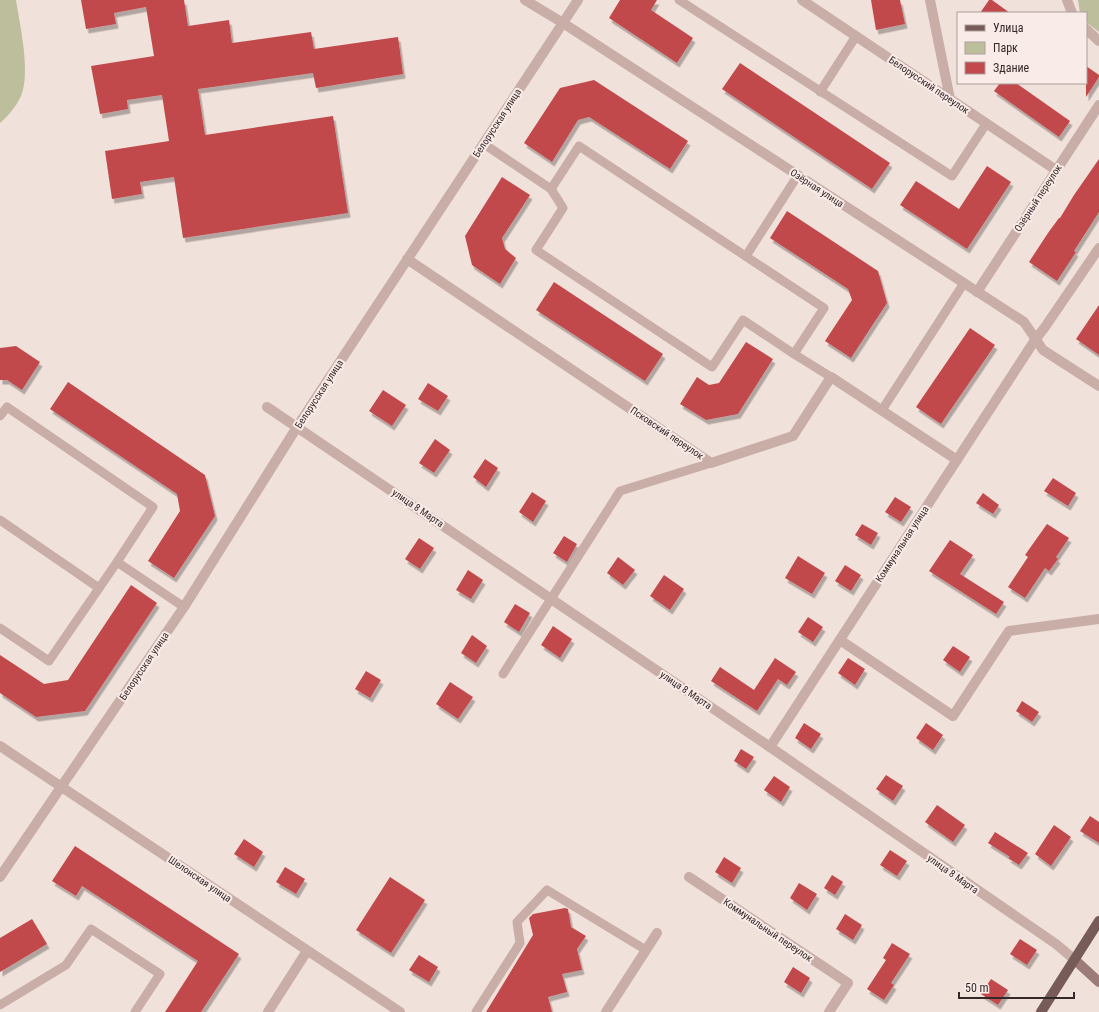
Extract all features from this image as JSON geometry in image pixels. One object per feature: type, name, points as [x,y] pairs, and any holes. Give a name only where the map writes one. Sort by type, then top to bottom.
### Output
[{"type":"main road","points":[[1041,1012],[1099,921]]},
{"type":"main road","name":"улица 8 Марта","points":[[1075,960],[1099,982]]},
{"type":"street","name":"Озёрная улица","points":[[525,0],[563,23],[1024,322],[1043,350],[1099,386]]},
{"type":"street","name":"Белорусская улица","points":[[0,877],[184,607],[297,427],[578,0]]},
{"type":"street","name":"Белорусский переулок","points":[[802,0],[1056,170]]},
{"type":"street","points":[[930,0],[950,100]]},
{"type":"street","points":[[1067,0],[1072,12]]},
{"type":"street","points":[[1087,30],[1099,41]]},
{"type":"street","name":"Озёрный переулок","points":[[977,292],[1099,105]]},
{"type":"street","name":"Коммунальная улица","points":[[770,747],[1035,340],[1046,327],[1099,248]]},
{"type":"street","name":"Псковский переулок","points":[[407,259],[711,463],[793,436],[831,377]]},
{"type":"street","points":[[831,377],[957,460]]},
{"type":"street","name":"улица 8 Марта","points":[[267,407],[770,747],[1056,944],[1075,960]]},
{"type":"street","points":[[840,640],[953,716],[1009,631],[1099,619]]},
{"type":"street","name":"Шелонская улица","points":[[1,747],[400,1012]]},
{"type":"street","name":"Коммунальный переулок","points":[[689,877],[848,983],[830,1012]]},
{"type":"street","points":[[606,1012],[657,933]]},
{"type":"street","points":[[268,1012],[308,951]]},
{"type":"lane","points":[[679,0],[952,176],[986,124]]},
{"type":"lane","points":[[820,92],[856,36]]},
{"type":"lane","points":[[484,144],[551,189],[563,208],[536,250],[712,367],[743,320],[831,377]]},
{"type":"lane","points":[[551,189],[579,146],[824,308],[794,354]]},
{"type":"lane","points":[[746,256],[798,176]]},
{"type":"lane","points":[[882,410],[964,283]]},
{"type":"lane","points":[[0,416],[6,406],[153,507],[50,662],[0,628]]},
{"type":"lane","points":[[503,674],[620,491],[711,463]]},
{"type":"lane","points":[[0,520],[99,588]]},
{"type":"lane","points":[[117,562],[184,607]]},
{"type":"lane","points":[[476,1012],[520,943],[517,922],[547,890],[646,950]]},
{"type":"lane","points":[[0,1005],[66,965],[90,929],[160,974],[135,1012]]},
{"type":"green space","points":[[0,0],[16,0],[24,49],[25,75],[24,86],[19,100],[12,111],[0,123]]},
{"type":"green space","points":[[1078,0],[1099,0],[1099,32],[1087,23],[1087,12],[1080,12]]},
{"type":"building","points":[[81,0],[184,0],[188,26],[229,20],[232,43],[311,32],[314,49],[398,37],[403,74],[316,88],[313,73],[198,89],[205,135],[333,116],[348,213],[183,238],[174,177],[140,182],[142,194],[112,199],[105,151],[169,141],[162,95],[127,100],[128,109],[100,114],[91,66],[154,56],[146,7],[114,13],[116,24],[86,29]]},
{"type":"building","points":[[620,0],[657,0],[651,10],[693,38],[677,63],[609,18]]},
{"type":"building","points":[[871,0],[900,0],[905,24],[876,30]]},
{"type":"building","points":[[989,0],[992,0],[1009,12],[981,12]]},
{"type":"building","points":[[740,63],[890,163],[872,189],[722,89]]},
{"type":"building","points":[[1087,67],[1099,75],[1099,77],[1086,97]]},
{"type":"building","points":[[594,80],[688,141],[670,169],[589,117],[578,120],[552,162],[524,143],[560,88]]},
{"type":"building","points":[[999,84],[1017,84],[1070,121],[1059,137],[994,91]]},
{"type":"building","points":[[1099,159],[1099,212],[1057,281],[1029,262]]},
{"type":"building","points":[[987,166],[1011,182],[967,249],[900,205],[916,181],[959,209]]},
{"type":"building","points":[[502,177],[530,195],[502,238],[505,249],[516,258],[500,284],[472,265],[465,236]]},
{"type":"building","points":[[787,211],[878,271],[887,303],[851,358],[825,341],[852,300],[848,289],[770,238]]},
{"type":"building","points":[[554,282],[663,354],[645,381],[536,310]]},
{"type":"building","points":[[1099,305],[1099,355],[1076,339]]},
{"type":"building","points":[[970,328],[995,345],[941,424],[916,407]]},
{"type":"building","points":[[746,342],[773,359],[738,414],[706,420],[680,404],[697,377],[709,385],[719,383]]},
{"type":"building","points":[[16,346],[40,362],[22,390],[7,380],[0,380],[0,348]]},
{"type":"building","points":[[68,382],[205,475],[215,516],[174,578],[148,561],[180,511],[177,494],[50,409]]},
{"type":"building","points":[[428,383],[448,396],[438,411],[418,399]]},
{"type":"building","points":[[383,390],[406,405],[392,426],[369,411]]},
{"type":"building","points":[[435,439],[450,450],[434,473],[419,463]]},
{"type":"building","points":[[485,459],[498,468],[486,487],[473,477]]},
{"type":"building","points":[[1053,478],[1076,493],[1068,506],[1044,491]]},
{"type":"building","points":[[532,492],[546,501],[533,522],[519,512]]},
{"type":"building","points":[[983,493],[999,505],[993,514],[976,503]]},
{"type":"building","points":[[895,497],[911,507],[901,522],[885,512]]},
{"type":"building","points":[[862,524],[878,533],[871,545],[855,535]]},
{"type":"building","points":[[1047,524],[1069,538],[1056,557],[1058,559],[1049,571],[1045,568],[1025,598],[1008,587],[1028,557],[1025,555]]},
{"type":"building","points":[[564,536],[577,544],[567,562],[553,553]]},
{"type":"building","points":[[419,538],[434,548],[420,569],[405,559]]},
{"type":"building","points":[[950,540],[973,555],[960,574],[1004,602],[996,614],[929,571]]},
{"type":"building","points":[[798,556],[825,573],[812,594],[785,578]]},
{"type":"building","points":[[618,557],[635,570],[623,585],[607,573]]},
{"type":"building","points":[[845,565],[861,575],[851,591],[835,581]]},
{"type":"building","points":[[468,570],[483,580],[471,599],[456,590]]},
{"type":"building","points":[[664,575],[684,589],[670,610],[650,596]]},
{"type":"building","points":[[131,585],[157,603],[85,711],[36,717],[0,693],[0,655],[44,684],[68,680]]},
{"type":"building","points":[[515,604],[530,613],[519,632],[504,622]]},
{"type":"building","points":[[808,617],[823,627],[813,642],[798,632]]},
{"type":"building","points":[[553,626],[572,639],[560,658],[541,645]]},
{"type":"building","points":[[472,635],[487,646],[476,663],[461,653]]},
{"type":"building","points":[[953,646],[970,657],[960,672],[943,660]]},
{"type":"building","points":[[775,658],[796,672],[787,685],[778,679],[757,711],[711,681],[720,667],[754,690]]},
{"type":"building","points":[[848,658],[865,669],[855,685],[838,673]]},
{"type":"building","points":[[366,671],[381,680],[370,698],[355,689]]},
{"type":"building","points":[[450,682],[473,697],[458,719],[436,704]]},
{"type":"building","points":[[1022,701],[1039,712],[1032,722],[1016,711]]},
{"type":"building","points":[[804,723],[821,734],[811,749],[795,738]]},
{"type":"building","points":[[926,723],[943,735],[933,750],[916,738]]},
{"type":"building","points":[[741,749],[754,757],[746,769],[734,761]]},
{"type":"building","points":[[886,775],[903,786],[893,801],[876,789]]},
{"type":"building","points":[[774,776],[790,787],[781,802],[764,790]]},
{"type":"building","points":[[937,805],[965,825],[953,842],[925,822]]},
{"type":"building","points":[[1090,816],[1099,822],[1099,843],[1080,831]]},
{"type":"building","points":[[1054,825],[1071,837],[1051,866],[1035,854]]},
{"type":"building","points":[[995,832],[1028,853],[1019,865],[1008,858],[1010,857],[988,843]]},
{"type":"building","points":[[244,839],[263,852],[254,867],[234,854]]},
{"type":"building","points":[[75,846],[239,954],[201,1012],[165,1012],[198,961],[82,886],[76,896],[52,881]]},
{"type":"building","points":[[890,850],[907,861],[897,876],[880,865]]},
{"type":"building","points":[[724,857],[741,868],[732,883],[715,872]]},
{"type":"building","points":[[285,867],[305,879],[296,894],[276,882]]},
{"type":"building","points":[[832,875],[843,882],[835,895],[824,888]]},
{"type":"building","points":[[390,877],[425,900],[391,953],[356,930]]},
{"type":"building","points":[[799,883],[817,894],[807,910],[790,898]]},
{"type":"building","points":[[565,908],[568,909],[571,927],[586,936],[577,949],[582,970],[562,974],[567,992],[548,997],[552,1012],[486,1012],[533,935],[529,918],[533,914]]},
{"type":"building","points":[[845,914],[862,925],[853,940],[836,929]]},
{"type":"building","points":[[32,919],[47,944],[0,972],[0,938]]},
{"type":"building","points":[[1020,939],[1037,950],[1027,965],[1010,954]]},
{"type":"building","points":[[892,943],[910,954],[891,983],[894,985],[884,1000],[867,989],[886,960],[883,958]]},
{"type":"building","points":[[419,955],[438,967],[429,982],[409,970]]},
{"type":"building","points":[[793,967],[810,978],[801,993],[784,982]]},
{"type":"building","points":[[991,979],[1008,990],[998,1005],[981,994]]}]
